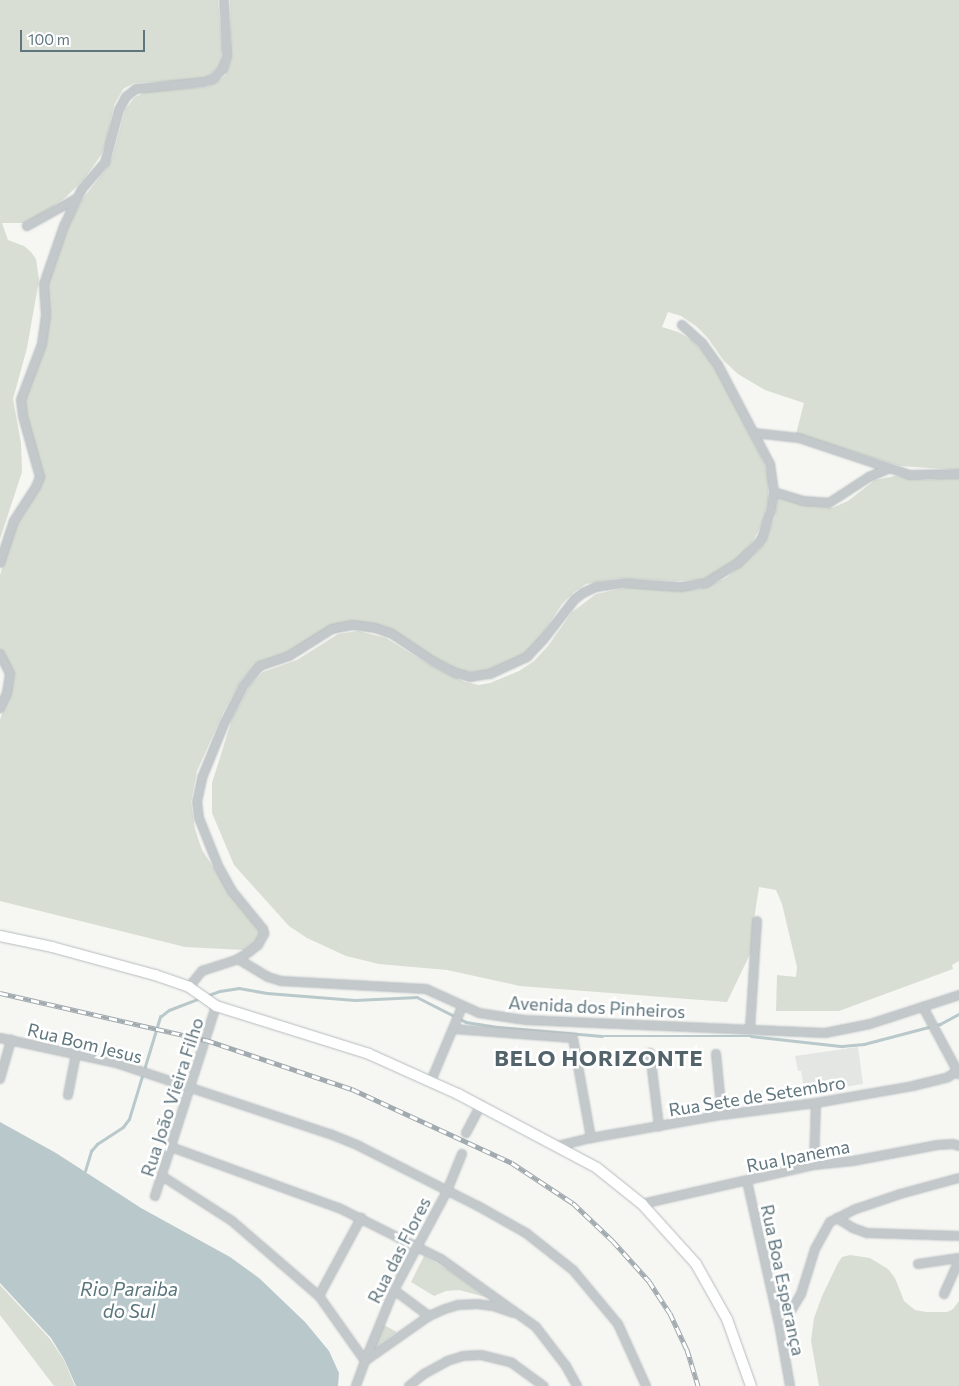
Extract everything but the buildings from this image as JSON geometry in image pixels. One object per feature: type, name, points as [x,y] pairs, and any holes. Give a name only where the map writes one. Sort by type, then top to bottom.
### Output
[{"type":"street","points":[[0,563],[14,521],[36,487],[40,477],[23,416],[21,400],[42,344],[46,315],[44,284],[64,226],[76,199],[105,163],[119,110],[131,92],[142,88],[182,86],[205,82],[223,69],[226,56],[224,0]]},
{"type":"street","points":[[27,226],[76,199]]},
{"type":"street","points":[[191,988],[202,971],[238,959],[258,945],[264,930],[232,891],[219,868],[199,818],[197,802],[202,778],[224,724],[239,694],[256,669],[265,663],[290,656],[332,629],[353,625],[375,628],[392,634],[434,662],[456,673],[470,676],[490,674],[527,657],[575,599],[596,587],[624,583],[696,585],[706,583],[722,575],[749,554],[762,538],[771,511],[774,492],[770,464],[712,356],[682,326]]},
{"type":"street","points":[[754,433],[799,438],[888,469],[920,476],[959,474]]},
{"type":"street","points":[[774,492],[803,501],[829,503],[869,476],[888,469]]},
{"type":"street","points":[[0,654],[10,674],[7,693],[0,708]]},
{"type":"street","points":[[750,1029],[757,921]]},
{"type":"street","points":[[0,936],[100,959],[155,975],[191,988],[215,1005],[369,1054],[481,1106],[597,1168],[642,1204],[688,1254],[713,1292],[733,1333],[751,1386]]},
{"type":"street","name":"Avenida dos Pinheiros","points":[[238,959],[268,977],[281,981],[426,989],[462,1009],[507,1019],[835,1032],[870,1024],[959,995]]},
{"type":"street","name":"Rua João Vieira Filho","points":[[155,1196],[191,1088],[215,1005]]},
{"type":"street","points":[[923,1007],[958,1072]]},
{"type":"street","points":[[431,1082],[462,1009]]},
{"type":"street","points":[[455,1026],[573,1038],[591,1138]]},
{"type":"street","name":"Rua Bom Jesus","points":[[0,1038],[131,1068],[359,1146],[515,1226],[545,1246],[573,1270],[618,1324],[646,1386]]},
{"type":"street","points":[[0,1080],[10,1040]]},
{"type":"street","points":[[650,1053],[659,1126]]},
{"type":"street","points":[[68,1095],[76,1054]]},
{"type":"street","points":[[716,1054],[722,1115]]},
{"type":"street","name":"Rua Sete de Setembro","points":[[558,1146],[591,1138],[722,1115],[816,1103],[931,1082],[952,1076],[958,1072]]},
{"type":"street","points":[[814,1165],[816,1103]]},
{"type":"street","points":[[466,1133],[481,1106]]},
{"type":"street","name":"Rua Ipanema","points":[[642,1204],[814,1165],[852,1161],[938,1145],[953,1144],[959,1146]]},
{"type":"street","points":[[171,1147],[318,1199],[416,1245],[459,1271],[526,1319],[543,1334],[577,1386]]},
{"type":"street","name":"Rua das Flores","points":[[356,1386],[394,1290],[416,1245],[447,1191],[462,1154]]},
{"type":"street","points":[[162,1176],[232,1221],[319,1296],[365,1361],[428,1316],[458,1306],[477,1304],[500,1308],[526,1319]]},
{"type":"street","points":[[780,1329],[801,1294],[819,1241],[830,1222],[900,1194],[959,1178]]},
{"type":"street","name":"Rua Boa Esperança","points":[[746,1181],[780,1329],[790,1386]]},
{"type":"street","points":[[319,1296],[361,1218]]},
{"type":"street","points":[[837,1218],[853,1228],[868,1233],[959,1236]]},
{"type":"street","points":[[918,1264],[959,1260],[944,1294]]},
{"type":"street","points":[[394,1290],[428,1316]]},
{"type":"street","points":[[409,1386],[447,1360],[463,1356],[481,1355],[512,1363],[544,1386]]},
{"type":"shaded area","points":[[0,0],[218,0],[222,49],[220,66],[206,78],[134,83],[123,89],[114,105],[106,143],[101,155],[84,179],[65,198],[28,223],[2,223],[8,240],[24,246],[36,259],[39,280],[27,348],[13,399],[21,443],[22,472],[0,539]]},
{"type":"shaded area","points":[[230,0],[959,0],[959,470],[900,466],[796,434],[804,403],[765,390],[738,374],[724,361],[707,337],[696,326],[681,316],[668,312],[662,327],[678,332],[692,340],[713,362],[764,463],[769,482],[768,500],[763,522],[753,541],[740,557],[726,568],[702,580],[675,581],[621,578],[586,584],[574,592],[562,604],[537,642],[525,654],[493,671],[463,672],[444,664],[404,638],[355,622],[328,627],[291,653],[256,665],[241,680],[223,713],[197,771],[191,802],[195,829],[202,850],[230,893],[261,932],[256,942],[244,950],[185,947],[0,901],[0,720],[12,682],[8,663],[0,649],[0,575],[15,524],[43,473],[25,417],[25,402],[28,388],[46,345],[49,308],[47,286],[64,233],[84,197],[107,168],[113,155],[125,110],[134,98],[147,91],[207,87],[225,76],[231,59]]},
{"type":"shaded area","points":[[895,476],[928,480],[959,477],[959,961],[952,965],[953,969],[839,1011],[776,1011],[777,975],[796,977],[797,967],[782,904],[776,890],[759,887],[751,952],[727,1002],[520,986],[447,970],[379,964],[346,956],[307,938],[289,926],[234,865],[212,813],[212,783],[232,719],[250,685],[263,672],[297,660],[338,634],[358,631],[386,638],[431,666],[465,682],[479,685],[490,683],[519,671],[534,661],[548,646],[572,612],[596,594],[634,586],[698,590],[726,578],[761,548],[775,517],[778,497],[799,503],[832,508],[848,501],[875,480]]},
{"type":"shaded area","points":[[858,1047],[863,1084],[805,1093],[801,1071],[806,1070],[798,1071],[795,1056]]},
{"type":"shaded area","points":[[850,1255],[870,1258],[888,1269],[895,1278],[904,1301],[915,1310],[947,1312],[953,1309],[959,1301],[959,1386],[819,1386],[811,1341],[814,1318],[838,1263],[842,1257]]},
{"type":"shaded area","points":[[424,1256],[450,1271],[489,1298],[459,1290],[446,1291],[434,1296],[411,1282]]},
{"type":"shaded area","points":[[0,1285],[50,1339],[64,1360],[75,1386],[54,1386],[0,1315]]},
{"type":"shaded area","points":[[384,1325],[397,1332],[373,1349]]},
{"type":"water","name":"Rio Paraiba do Sul","points":[[0,1122],[56,1153],[141,1208],[230,1257],[259,1278],[305,1322],[329,1351],[339,1373],[338,1386],[76,1386],[64,1359],[51,1338],[0,1283]]},
{"type":"waterway","points":[[206,996],[220,991],[239,988],[267,993],[355,1000],[417,997],[466,1022],[499,1027],[602,1036],[751,1036],[842,1046],[864,1044],[940,1024],[959,1014]]},
{"type":"waterway","points":[[85,1171],[91,1151],[97,1144],[123,1127],[129,1119],[160,1017],[169,1010],[201,998]]},
{"type":"railway","points":[[0,993],[206,1040],[352,1089],[512,1163],[573,1203],[613,1241],[649,1281],[670,1313],[687,1349],[698,1386]]},
{"type":"district","name":"BELO HORIZONTE","points":[[599,1058]]}]
